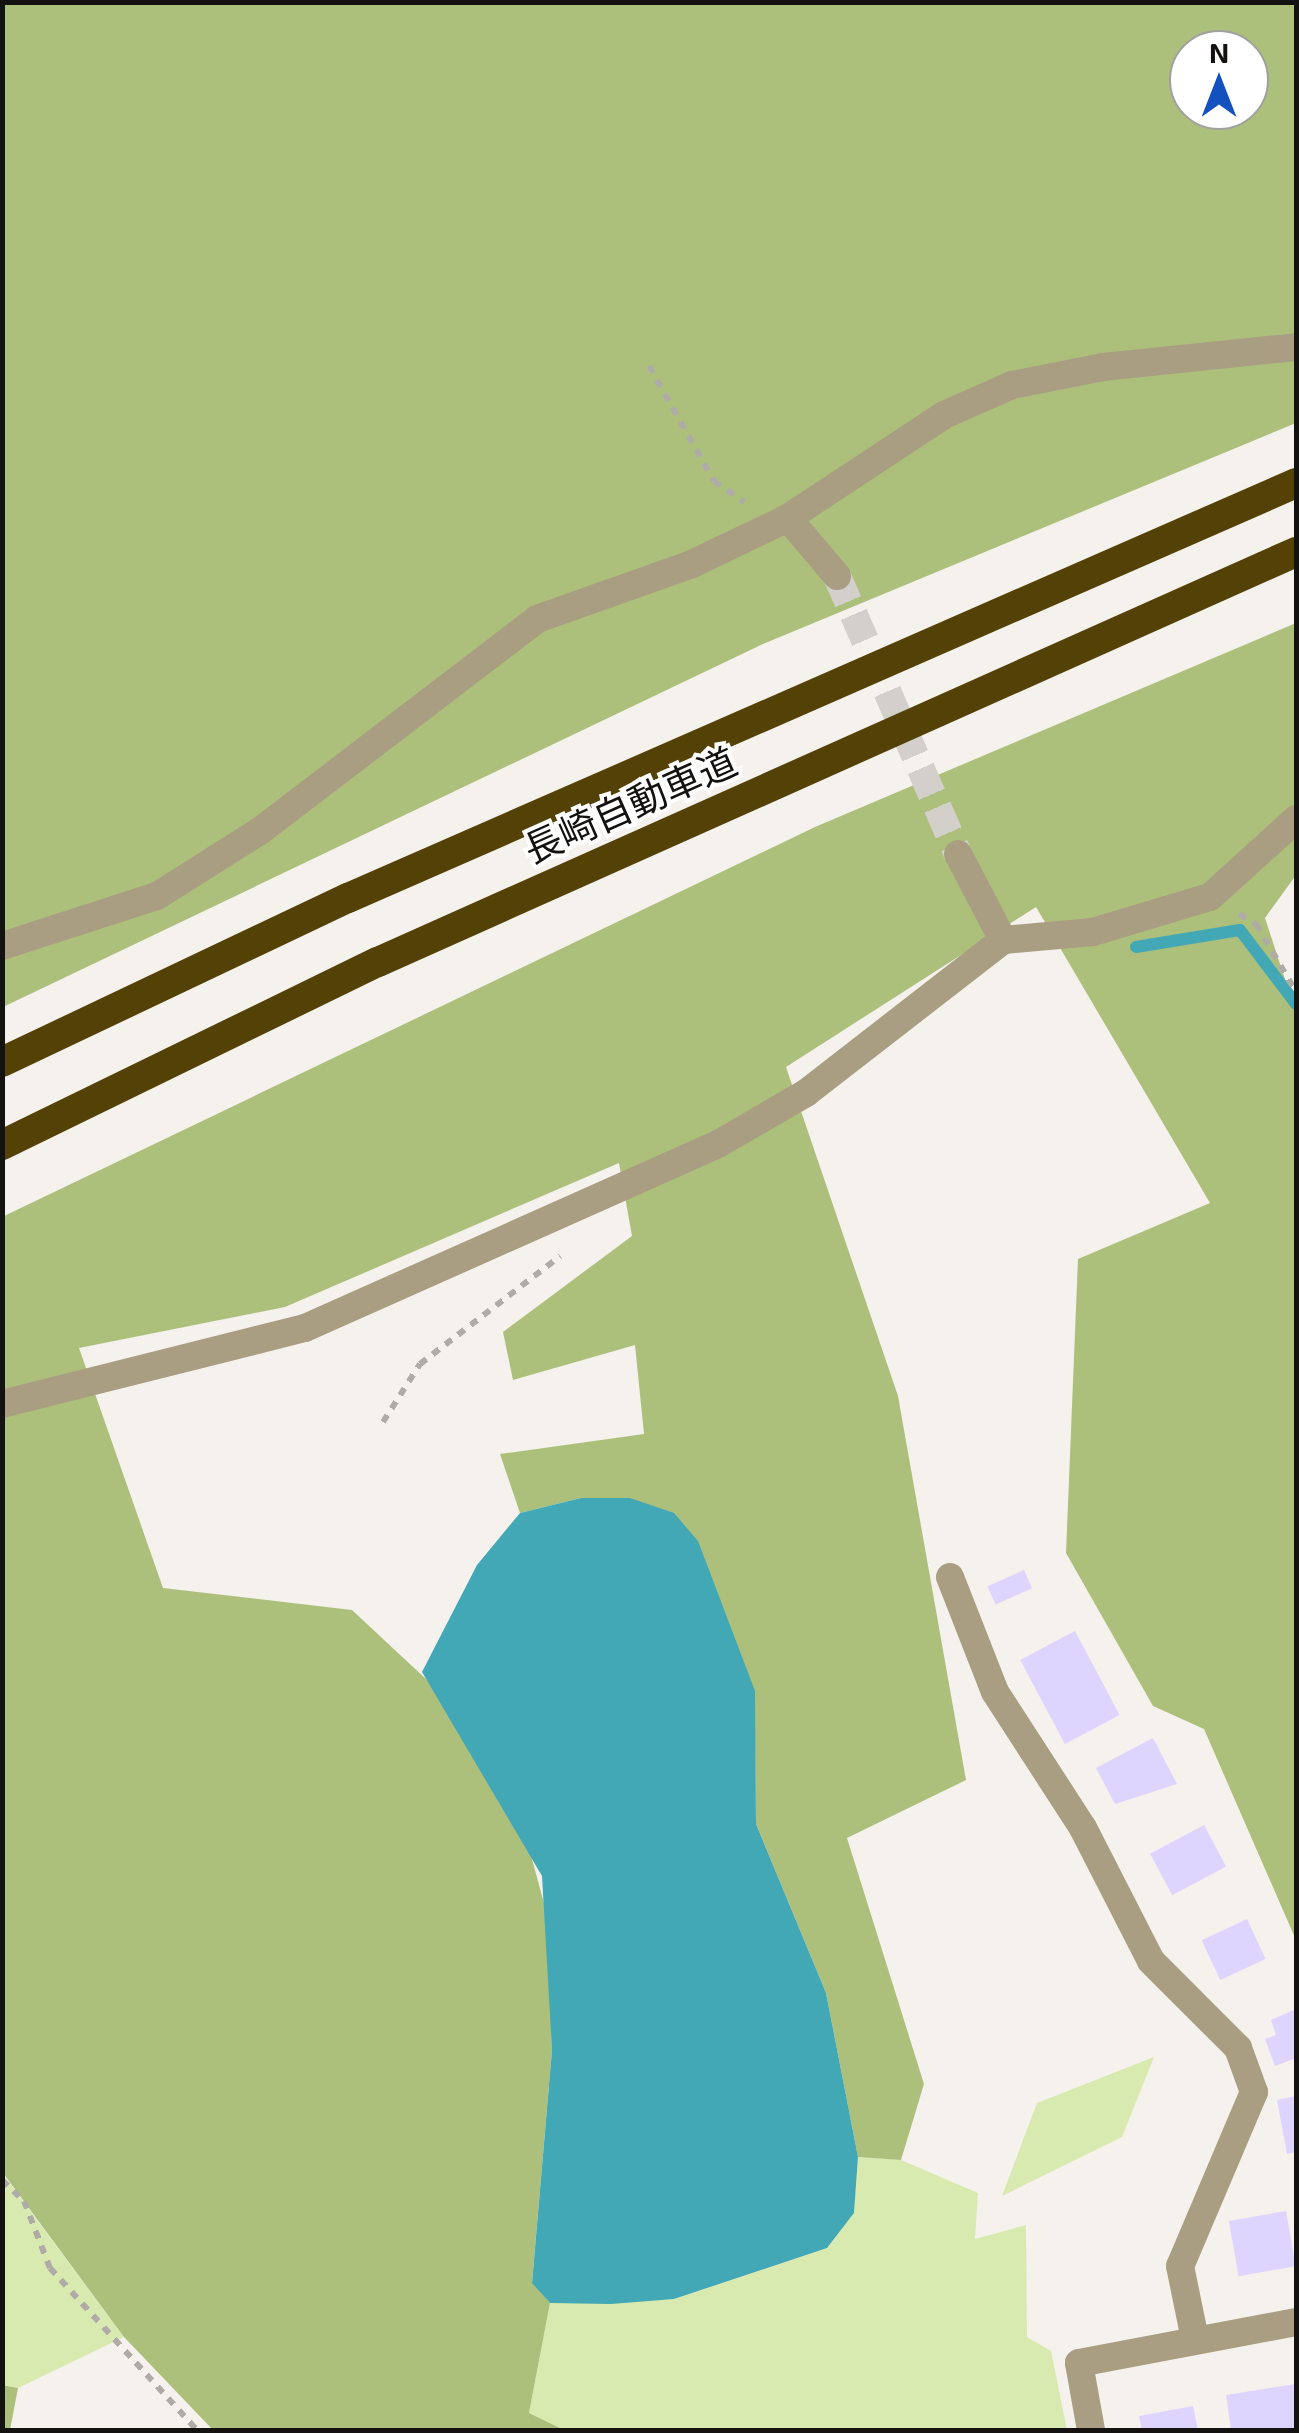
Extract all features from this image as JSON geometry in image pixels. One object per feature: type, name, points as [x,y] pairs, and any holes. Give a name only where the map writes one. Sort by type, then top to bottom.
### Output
[{"type":"highway","name":"長崎自動車道","points":[[2,1062],[348,898],[1296,483]]},
{"type":"highway","name":"長崎自動車道","points":[[2,1145],[378,962],[1296,552]]},
{"type":"street","points":[[2,946],[156,896],[260,831],[536,620],[692,564],[788,518],[944,415],[1012,385],[1296,347]]},
{"type":"street","points":[[788,518],[837,576]]},
{"type":"street","points":[[2,1404],[304,1328],[718,1144],[806,1093],[1003,940],[1093,932],[1210,897],[1296,819]]},
{"type":"street","points":[[958,854],[1003,940]]},
{"type":"street","points":[[950,1577],[995,1692],[1083,1828],[1151,1961],[1238,2048],[1254,2092],[1180,2266],[1195,2339]]},
{"type":"street","points":[[1091,2430],[1079,2363],[1296,2322]]},
{"type":"path","points":[[649,366],[714,481],[788,518]]},
{"type":"path","points":[[1210,897],[1256,924],[1296,992]]},
{"type":"path","points":[[382,1422],[420,1364],[566,1251]]},
{"type":"path","points":[[2,2180],[24,2201],[50,2268],[197,2430]]},
{"type":"green space","points":[[3,3],[1296,3],[1296,423],[763,644],[3,1007]]},
{"type":"green space","points":[[1296,623],[1296,875],[1265,918],[1296,1013],[1296,1940],[1204,1729],[1153,1706],[1066,1553],[1078,1259],[1210,1203],[1036,907],[786,1067],[898,1396],[966,1780],[847,1838],[924,2084],[901,2160],[858,2157],[826,1993],[756,1824],[755,1738],[581,1498],[520,1513],[500,1454],[644,1434],[635,1345],[513,1380],[503,1332],[632,1236],[619,1163],[285,1307],[79,1348],[163,1588],[352,1610],[442,1694],[526,1837],[548,1918],[552,2050],[532,2282],[550,2303],[529,2413],[564,2430],[213,2430],[124,2337],[3,2173],[2,1217],[815,827]]},
{"type":"green space","points":[[1154,2057],[1122,2137],[1002,2196],[1037,2103]]},
{"type":"green space","points":[[858,2157],[901,2160],[978,2193],[975,2239],[1026,2225],[1027,2337],[1051,2351],[1067,2430],[564,2430],[529,2413],[550,2303],[674,2299],[827,2248],[854,2213]]},
{"type":"green space","points":[[2,2173],[124,2337],[18,2388],[3,2385]]},
{"type":"green space","points":[[2,2385],[18,2388],[10,2430],[3,2430]]},
{"type":"water","points":[[581,1498],[630,1498],[674,1513],[698,1541],[755,1691],[756,1824],[826,1993],[858,2157],[854,2213],[827,2248],[674,2299],[611,2304],[550,2303],[532,2283],[552,2050],[542,1876],[422,1672],[477,1565],[520,1513]]},
{"type":"building","points":[[1024,1570],[1032,1588],[996,1605],[987,1586]]},
{"type":"building","points":[[1075,1631],[1120,1715],[1065,1744],[1020,1660]]},
{"type":"building","points":[[1153,1738],[1177,1784],[1115,1804],[1096,1768]]},
{"type":"building","points":[[1204,1825],[1226,1866],[1172,1895],[1150,1854]]},
{"type":"building","points":[[1247,1919],[1266,1959],[1220,1980],[1202,1940]]},
{"type":"building","points":[[1296,2009],[1296,2058],[1275,2066],[1265,2039],[1276,2035],[1271,2020]]},
{"type":"building","points":[[1296,2096],[1296,2152],[1287,2154],[1277,2100]]},
{"type":"building","points":[[1286,2211],[1296,2266],[1239,2276],[1229,2221]]},
{"type":"building","points":[[1296,2384],[1296,2430],[1231,2430],[1226,2395]]},
{"type":"building","points":[[1193,2406],[1198,2430],[1142,2430],[1139,2416]]},
{"type":"waterway","points":[[1136,947],[1240,930],[1296,1004]]},
{"type":"tunnel","points":[[837,576],[958,854]]}]
